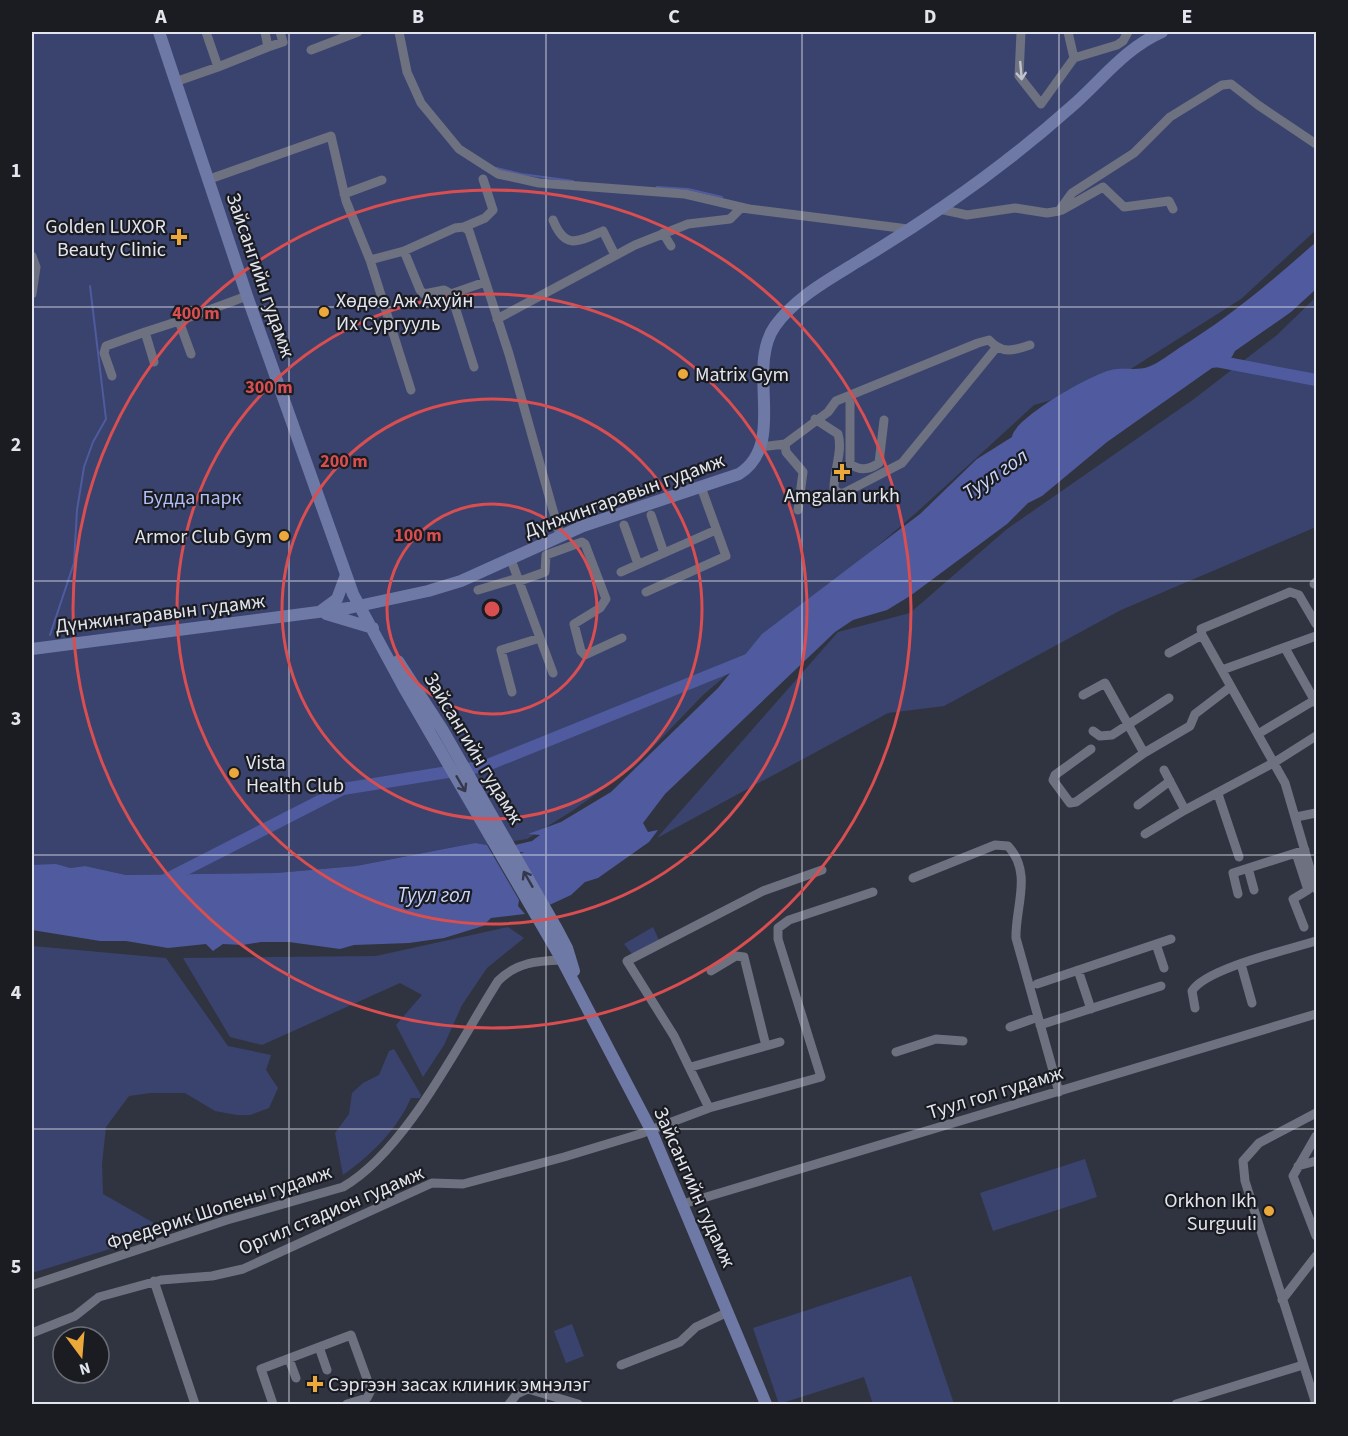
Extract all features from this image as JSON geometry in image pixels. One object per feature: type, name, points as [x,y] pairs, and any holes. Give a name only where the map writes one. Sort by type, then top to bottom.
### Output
[{"type":"main road","name":"Зайсангийн гудамж","points":[[159,32],[207,180],[346,575],[361,606],[437,731],[552,933],[562,960],[651,1130],[766,1404]]},
{"type":"main road","name":"Дүнжингаравын гудамж","points":[[32,649],[361,606],[428,591],[461,581],[560,535],[746,470],[752,465],[759,447],[764,422],[764,359],[771,332],[812,289],[939,209],[993,171],[1071,108],[1127,46],[1162,32]]},
{"type":"main road","points":[[318,612],[337,599],[346,575]]},
{"type":"main road","points":[[318,612],[374,628]]},
{"type":"main road","name":"Зайсангийн гудамж","points":[[552,933],[567,948],[579,990]]},
{"type":"street","points":[[206,32],[218,67]]},
{"type":"street","points":[[265,32],[268,47]]},
{"type":"street","points":[[175,82],[283,42],[280,32]]},
{"type":"street","points":[[311,50],[358,32]]},
{"type":"street","points":[[399,32],[407,72],[421,103],[459,149],[492,172],[539,183],[685,194],[741,208],[908,229]]},
{"type":"street","points":[[1022,32],[1019,76],[1041,104],[1074,58],[1068,32]]},
{"type":"street","name":"Дүнжингаравын гудамж","points":[[1074,58],[1127,46],[1128,32]]},
{"type":"street","points":[[1059,211],[1072,193],[1134,153],[1170,117],[1222,85],[1231,84],[1317,144]]},
{"type":"street","points":[[207,180],[331,136],[344,194],[370,260],[411,390]]},
{"type":"street","points":[[370,260],[404,251],[455,228],[464,227],[485,218],[494,210],[483,179]]},
{"type":"street","points":[[344,194],[382,180]]},
{"type":"street","points":[[939,209],[967,215],[1015,208],[1047,213],[1059,211],[1103,186],[1124,207],[1168,201],[1173,209]]},
{"type":"street","points":[[497,319],[615,255],[663,233],[698,222],[728,219],[741,208]]},
{"type":"street","points":[[553,220],[559,235],[570,241],[578,242],[603,231],[615,255]]},
{"type":"street","points":[[464,227],[469,231],[497,319],[560,535]]},
{"type":"street","points":[[663,233],[671,246]]},
{"type":"street","points":[[404,251],[422,292],[444,290],[451,294],[474,367]]},
{"type":"street","points":[[32,256],[36,267],[32,294]]},
{"type":"street","points":[[451,294],[485,282]]},
{"type":"street","points":[[112,376],[104,349],[248,296]]},
{"type":"street","points":[[179,321],[191,354]]},
{"type":"street","points":[[145,332],[154,362]]},
{"type":"street","points":[[759,447],[785,444],[815,419],[828,412],[836,401],[960,349],[987,340],[996,348],[1010,351],[1030,345]]},
{"type":"street","points":[[815,419],[838,434],[841,444],[834,471],[834,488],[838,493],[844,493],[902,463],[996,348]]},
{"type":"street","points":[[850,403],[850,464],[856,468],[867,469],[879,463],[884,420]]},
{"type":"street","points":[[785,444],[786,452],[803,472],[798,510]]},
{"type":"street","points":[[646,592],[726,556],[700,487]]},
{"type":"street","points":[[651,515],[664,553]]},
{"type":"street","points":[[624,525],[639,564]]},
{"type":"street","points":[[621,572],[716,530]]},
{"type":"street","points":[[478,590],[545,572],[546,555],[582,542],[585,544],[606,599],[600,608],[574,624],[581,651],[585,655],[591,654],[622,638]]},
{"type":"street","points":[[510,557],[553,673]]},
{"type":"street","points":[[1304,927],[1293,899],[1308,890],[1296,817],[1285,783],[1275,762],[1229,688],[1201,629],[1290,592],[1299,595],[1317,624]]},
{"type":"street","points":[[1169,653],[1202,635]]},
{"type":"street","points":[[512,692],[501,650],[540,638]]},
{"type":"street","points":[[1222,670],[1315,640]]},
{"type":"street","points":[[1258,734],[1315,702],[1285,648]]},
{"type":"street","points":[[1083,695],[1105,683],[1144,753]]},
{"type":"street","points":[[1092,749],[1055,775],[1053,780],[1070,803],[1076,802],[1144,753],[1190,726],[1195,714],[1229,688]]},
{"type":"street","points":[[1093,731],[1106,736],[1169,698]]},
{"type":"street","points":[[1145,834],[1317,736]]},
{"type":"street","points":[[1164,770],[1185,810]]},
{"type":"street","points":[[1138,805],[1170,782]]},
{"type":"street","points":[[1218,794],[1239,856]]},
{"type":"street","points":[[1296,817],[1317,813]]},
{"type":"street","points":[[913,878],[995,845],[1008,846],[1011,849],[1023,887],[1017,915],[1016,938],[1059,1092]]},
{"type":"street","points":[[1238,894],[1233,873],[1300,851]]},
{"type":"street","points":[[1300,851],[1317,889]]},
{"type":"street","points":[[1248,868],[1254,890]]},
{"type":"street","points":[[709,1108],[691,1067],[627,961],[763,891],[822,870]]},
{"type":"street","name":"Оргил стадион гудамж","points":[[32,1333],[75,1316],[95,1298],[154,1281],[233,1272],[432,1183],[463,1184],[651,1130],[709,1108],[821,1077],[778,939],[778,928],[789,920],[873,892]]},
{"type":"street","points":[[1037,984],[1171,939]]},
{"type":"street","points":[[1195,1008],[1191,995],[1193,988],[1205,978],[1241,964],[1317,941]]},
{"type":"street","points":[[1155,944],[1164,968]]},
{"type":"street","points":[[711,971],[736,956],[744,957],[766,1046]]},
{"type":"street","name":"Фредерик Шопены гудамж","points":[[32,1285],[227,1220],[343,1187],[359,1178],[396,1140],[498,981],[508,970],[520,964],[562,960]]},
{"type":"street","points":[[1241,964],[1252,1003]]},
{"type":"street","points":[[1078,970],[1091,1009]]},
{"type":"street","points":[[1010,1027],[1091,1009],[1161,986]]},
{"type":"street","name":"Туул гол гудамж","points":[[683,1204],[1317,1014]]},
{"type":"street","points":[[896,1052],[936,1039],[963,1041]]},
{"type":"street","points":[[691,1067],[780,1042]]},
{"type":"street","points":[[1316,1404],[1245,1181],[1243,1161],[1259,1143],[1317,1113]]},
{"type":"street","points":[[1317,1136],[1293,1176],[1317,1236]]},
{"type":"street","points":[[1299,1166],[1317,1161]]},
{"type":"street","points":[[1282,1300],[1317,1256]]},
{"type":"street","points":[[154,1281],[195,1404]]},
{"type":"street","points":[[621,1365],[680,1342],[696,1327],[728,1312]]},
{"type":"street","points":[[273,1404],[261,1369],[348,1336],[354,1338],[371,1390],[367,1398],[349,1404]]},
{"type":"street","points":[[319,1347],[327,1370]]},
{"type":"street","points":[[289,1359],[296,1378]]},
{"type":"street","points":[[1176,1404],[1303,1365]]},
{"type":"street","points":[[509,1404],[517,1394],[528,1389],[578,1404]]},
{"type":"green space","name":"Будда парк","points":[[32,32],[1316,32],[1316,230],[1241,299],[1107,384],[1034,405],[916,513],[703,695],[634,767],[572,811],[527,839],[487,845],[475,843],[356,866],[276,873],[126,875],[85,866],[70,868],[32,865]]},
{"type":"green space","points":[[1316,297],[1316,527],[1121,610],[944,706],[888,713],[657,838],[838,632],[910,613],[1007,529],[1194,399],[1277,335]]},
{"type":"green space","points":[[508,927],[524,938],[487,968],[462,1005],[444,1045],[423,1077],[396,1025],[422,995],[400,983],[262,1045],[230,1037],[183,958],[376,956]]},
{"type":"green space","points":[[653,927],[659,940],[632,954],[624,944]]},
{"type":"green space","points":[[32,946],[166,958],[228,1046],[271,1055],[266,1070],[278,1088],[269,1108],[250,1115],[215,1111],[185,1093],[150,1093],[129,1096],[106,1127],[102,1164],[103,1194],[168,1231],[32,1273]]},
{"type":"green space","points":[[394,1049],[421,1095],[420,1098],[411,1098],[391,1131],[364,1159],[343,1175],[335,1133],[349,1114],[352,1093],[363,1083],[379,1075],[389,1051]]},
{"type":"green space","points":[[1085,1159],[1097,1197],[993,1231],[980,1193]]},
{"type":"green space","points":[[911,1276],[954,1404],[873,1404],[864,1377],[779,1404],[753,1328]]},
{"type":"green space","points":[[572,1324],[584,1356],[566,1363],[554,1331]]},
{"type":"water","name":"Туул гол","points":[[1316,242],[1316,289],[1291,312],[1235,351],[1226,363],[1212,368],[1107,442],[1042,496],[1028,503],[1007,524],[910,596],[887,610],[853,620],[835,632],[665,794],[643,823],[648,832],[658,830],[649,842],[598,878],[585,882],[571,895],[543,908],[514,857],[524,852],[511,853],[515,845],[532,841],[540,835],[528,834],[561,822],[611,792],[718,688],[762,634],[920,514],[977,459],[1012,437],[1016,429],[1039,409],[1101,373],[1116,369],[1144,368],[1160,361],[1233,311]]},
{"type":"water","name":"Туул гол","points":[[475,843],[487,845],[519,900],[518,906],[525,914],[491,918],[483,926],[444,938],[409,943],[354,945],[340,949],[289,942],[223,944],[213,951],[206,944],[168,948],[126,941],[100,941],[32,930],[32,865],[56,864],[70,868],[85,866],[126,875],[276,873],[356,866]]},
{"type":"waterway","points":[[496,168],[573,181]]},
{"type":"waterway","points":[[657,187],[688,189],[722,197]]},
{"type":"waterway","points":[[50,635],[74,563],[77,510],[84,467],[93,442],[106,419],[90,286]]},
{"type":"waterway","name":"Туул гол","points":[[1211,360],[1316,380]]},
{"type":"waterway","name":"Туул гол","points":[[163,881],[343,789],[485,766],[752,658]]},
{"type":"place","name":"Golden LUXOR Beauty Clinic","points":[[179,237]]},
{"type":"place","name":"Хөдөө Аж Ахуйн Их Сургууль","points":[[324,312]]},
{"type":"place","name":"Matrix Gym","points":[[683,374]]},
{"type":"place","name":"Amgalan urkh","points":[[842,472]]},
{"type":"place","name":"Armor Club Gym","points":[[284,536]]},
{"type":"place","name":"Vista Health Club","points":[[234,773]]},
{"type":"place","name":"Orkhon Ikh Surguuli","points":[[1269,1211]]},
{"type":"place","name":"Сэргээн засах клиник эмнэлэг","points":[[315,1384]]}]
